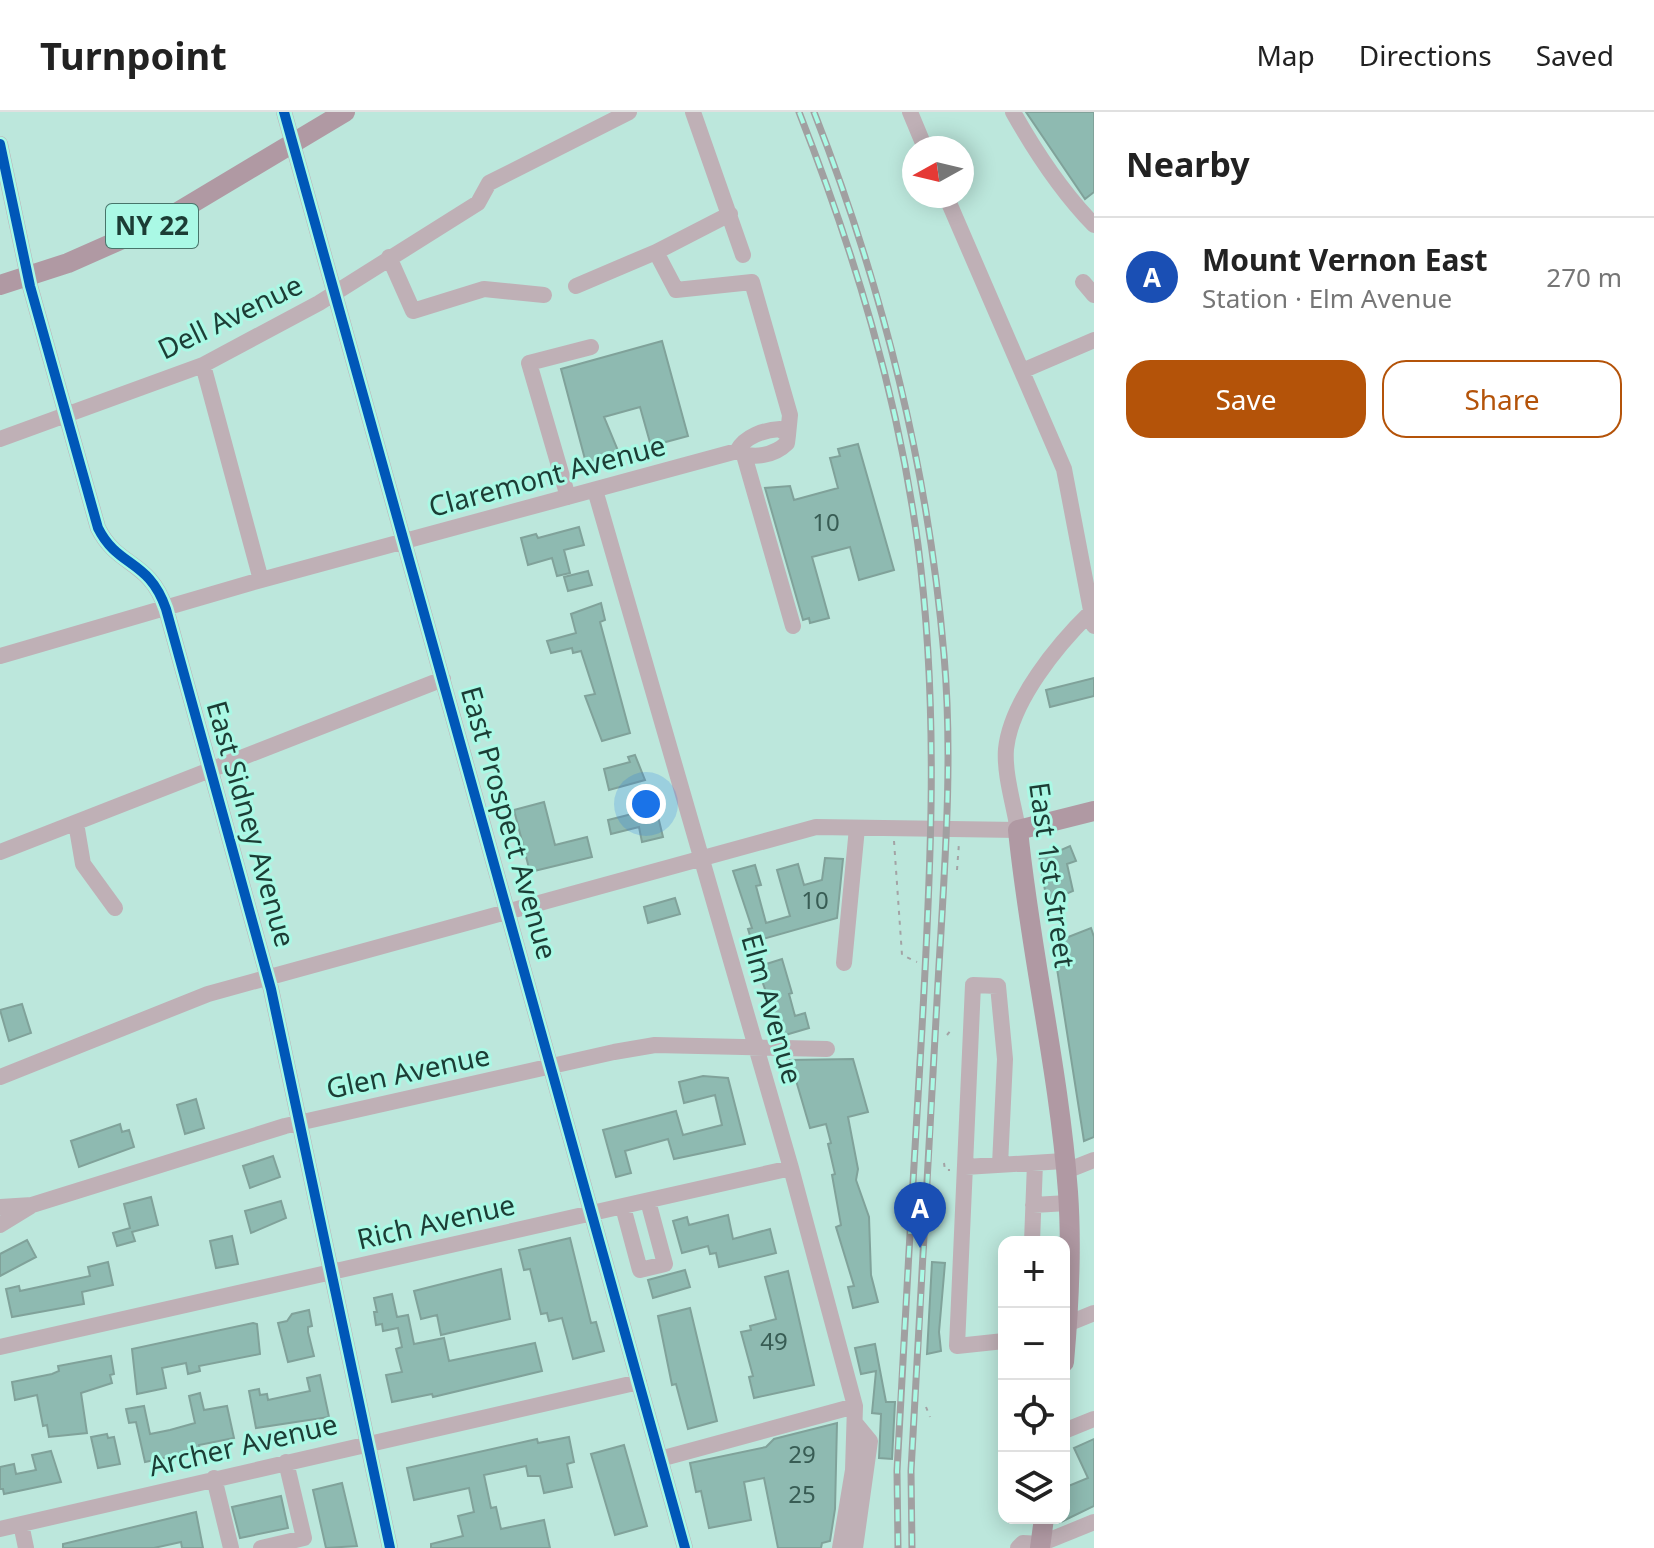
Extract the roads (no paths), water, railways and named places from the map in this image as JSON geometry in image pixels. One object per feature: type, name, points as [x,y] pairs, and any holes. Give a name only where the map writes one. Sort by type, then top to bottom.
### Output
[{"type":"main road","name":"NY 22","points":[[0,285],[161,222],[294,146],[345,112]]},
{"type":"main road","points":[[1009,831],[1094,811]]},
{"type":"main road","name":"East 1st Street","points":[[1009,831],[1065,1166],[1068,1203],[1067,1308]]},
{"type":"main road","points":[[1040,1546],[1043,1524]]},
{"type":"street","name":"East Prospect Avenue","points":[[284,112],[510,912],[685,1548]]},
{"type":"street","name":"Dell Avenue","points":[[0,439],[203,365],[335,293],[478,203],[489,183],[629,112]]},
{"type":"street","points":[[693,112],[743,255]]},
{"type":"street","points":[[910,112],[920,136]]},
{"type":"street","points":[[1013,112],[1038,156],[1094,224]]},
{"type":"street","name":"East Sidney Avenue","points":[[0,144],[28,276],[66,417],[106,545],[151,576],[166,609],[269,978],[390,1548]]},
{"type":"street","points":[[951,208],[1064,469],[1089,576],[1093,619]]},
{"type":"street","points":[[576,286],[656,252],[730,214]]},
{"type":"street","name":"Claremont Avenue","points":[[0,656],[261,580],[741,453],[742,443],[762,432],[780,429],[788,435],[790,415],[752,282],[676,290],[656,252]]},
{"type":"street","points":[[389,257],[413,311],[484,289],[544,295]]},
{"type":"street","points":[[1083,282],[1094,295]]},
{"type":"street","points":[[1022,371],[1094,340]]},
{"type":"street","points":[[568,497],[529,363],[591,347]]},
{"type":"street","points":[[203,365],[261,580]]},
{"type":"street","points":[[741,453],[793,626]]},
{"type":"street","name":"Elm Avenue","points":[[595,490],[791,1168],[855,1406],[848,1514],[840,1548]]},
{"type":"street","name":"East 1st Street","points":[[1009,831],[1006,750],[1013,721],[1066,636],[1093,619]]},
{"type":"street","points":[[0,852],[443,679]]},
{"type":"street","points":[[76,823],[86,871],[115,908]]},
{"type":"street","points":[[0,1077],[208,994],[816,827],[1009,831]]},
{"type":"street","points":[[844,963],[857,828]]},
{"type":"street","points":[[998,1342],[957,1346],[958,1169],[973,985],[998,986],[1005,1059],[1000,1165]]},
{"type":"street","name":"Glen Avenue","points":[[0,1207],[32,1205],[300,1122],[655,1045],[827,1049]]},
{"type":"street","points":[[958,1169],[1035,1163],[1065,1166],[1094,1160]]},
{"type":"street","points":[[1032,1236],[1035,1163]]},
{"type":"street","name":"Rich Avenue","points":[[0,1347],[791,1168]]},
{"type":"street","points":[[623,1207],[640,1270],[665,1264],[648,1201]]},
{"type":"street","points":[[1033,1205],[1068,1203]]},
{"type":"street","name":"Glen Avenue","points":[[0,1225],[32,1205]]},
{"type":"street","points":[[1070,1323],[1094,1313]]},
{"type":"street","name":"Archer Avenue","points":[[0,1529],[639,1382]]},
{"type":"street","points":[[660,1459],[855,1406]]},
{"type":"street","points":[[1070,1429],[1094,1419]]},
{"type":"street","points":[[855,1548],[870,1441],[856,1424]]},
{"type":"street","points":[[261,1548],[304,1538],[286,1462]]},
{"type":"street","points":[[214,1478],[231,1548]]},
{"type":"street","points":[[1018,1548],[1023,1543],[1040,1546],[1094,1522]]},
{"type":"street","points":[[21,1524],[26,1548]]},
{"type":"railway","points":[[799,112],[856,271],[886,379],[909,489],[925,605],[931,726],[928,907],[897,1471],[898,1548]]},
{"type":"railway","points":[[814,112],[861,245],[899,379],[927,515],[947,698],[946,828],[911,1471],[912,1548]]},
{"type":"place","name":"Mount Vernon East","points":[[920,1248]]}]
